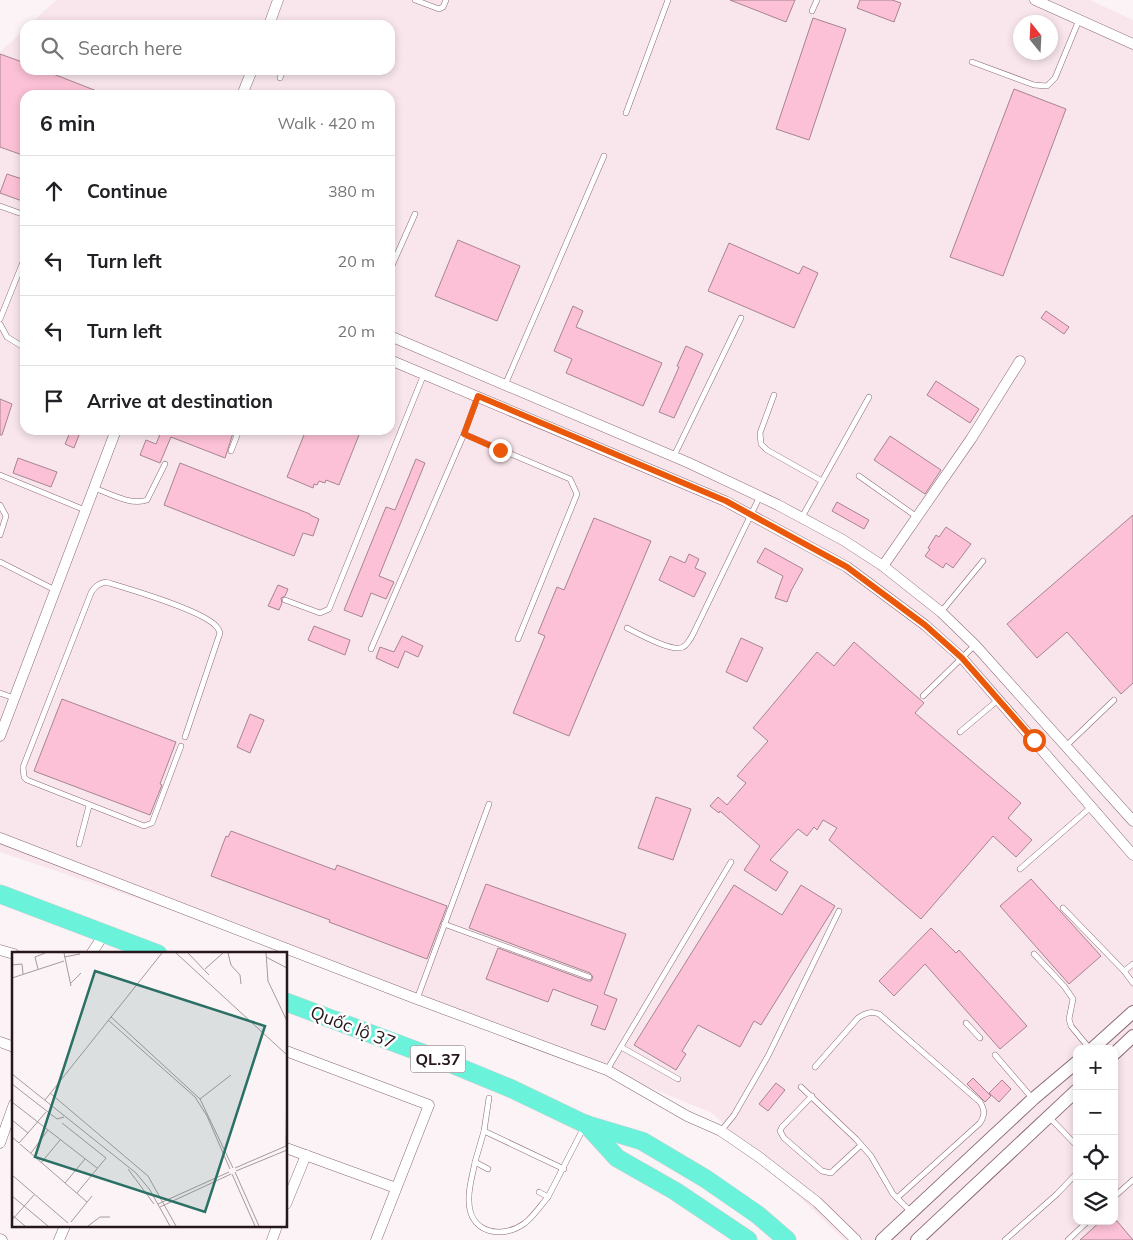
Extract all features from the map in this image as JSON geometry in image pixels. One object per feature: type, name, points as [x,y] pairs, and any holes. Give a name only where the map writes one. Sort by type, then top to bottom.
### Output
[{"type":"highway","points":[[0,894],[153,952]]},
{"type":"highway","name":"Quốc lộ 37","points":[[288,1003],[503,1085],[585,1124],[642,1141],[706,1179],[758,1215],[788,1240]]},
{"type":"highway","name":"Quốc lộ 37","points":[[585,1124],[617,1158],[675,1191],[748,1240]]},
{"type":"street","points":[[270,20],[278,0]]},
{"type":"street","points":[[1035,0],[1133,44]]},
{"type":"street","points":[[244,90],[250,75]]},
{"type":"street","points":[[395,338],[674,456],[760,496],[842,540],[883,566],[941,612],[975,645],[1133,821]]},
{"type":"street","points":[[883,566],[971,439],[1020,360]]},
{"type":"street","points":[[395,362],[726,501],[847,567],[925,625],[962,658],[1133,854]]},
{"type":"street","points":[[0,736],[114,435]]},
{"type":"street","points":[[0,838],[73,861],[417,999],[607,1070],[679,1112],[721,1131],[759,1157],[809,1196],[856,1240]]},
{"type":"street","points":[[92,952],[99,942]]},
{"type":"street","points":[[1096,1045],[1133,1012]]},
{"type":"street","points":[[1118,1050],[1133,1036]]},
{"type":"street","points":[[0,1042],[12,1046]]},
{"type":"street","points":[[288,1053],[429,1105],[376,1240]]},
{"type":"street","points":[[882,1240],[1033,1099],[1073,1065]]},
{"type":"street","points":[[917,1240],[1073,1094]]},
{"type":"street","points":[[1033,1099],[1049,1116]]},
{"type":"street","points":[[0,1143],[12,1110]]},
{"type":"street","points":[[288,1149],[396,1188]]},
{"type":"street","points":[[288,1199],[306,1155]]},
{"type":"street","points":[[912,1213],[928,1229]]},
{"type":"street","points":[[59,1240],[64,1228]]},
{"type":"street","points":[[272,1240],[276,1228]]},
{"type":"lane","points":[[415,0],[439,9],[443,7],[446,0]]},
{"type":"lane","points":[[626,113],[668,0]]},
{"type":"lane","points":[[812,11],[817,0]]},
{"type":"lane","points":[[972,62],[1034,85],[1047,86],[1055,78],[1079,20]]},
{"type":"lane","points":[[505,385],[604,156]]},
{"type":"lane","points":[[0,206],[20,213]]},
{"type":"lane","points":[[395,259],[415,214]]},
{"type":"lane","points":[[0,319],[20,270]]},
{"type":"lane","points":[[674,456],[741,318]]},
{"type":"lane","points":[[0,324],[7,337],[20,345]]},
{"type":"lane","points":[[285,600],[320,612],[329,610],[425,374]]},
{"type":"lane","points":[[774,395],[760,433],[761,444],[767,450],[822,481]]},
{"type":"lane","points":[[371,649],[464,434],[478,396]]},
{"type":"lane","points":[[802,518],[869,398]]},
{"type":"lane","points":[[464,434],[570,479],[577,494],[518,639]]},
{"type":"lane","points":[[231,451],[237,435]]},
{"type":"lane","points":[[94,488],[143,502],[147,500],[165,464]]},
{"type":"lane","points":[[0,475],[86,510]]},
{"type":"lane","points":[[859,476],[917,517]]},
{"type":"lane","points":[[627,628],[669,647],[683,648],[696,628],[760,496]]},
{"type":"lane","points":[[0,505],[6,516],[0,535]]},
{"type":"lane","points":[[941,612],[983,561]]},
{"type":"lane","points":[[0,562],[55,590]]},
{"type":"lane","points":[[181,746],[150,824],[144,826],[89,806],[27,780],[24,777],[22,771],[91,593],[100,583],[106,582],[175,605],[195,613],[216,625],[220,633],[185,737]]},
{"type":"lane","points":[[923,696],[975,645]]},
{"type":"lane","points":[[0,693],[14,698]]},
{"type":"lane","points":[[960,732],[998,700]]},
{"type":"lane","points":[[1066,746],[1114,700]]},
{"type":"lane","points":[[417,999],[490,804]]},
{"type":"lane","points":[[79,844],[89,806]]},
{"type":"lane","points":[[1020,869],[1092,807]]},
{"type":"lane","points":[[607,1070],[731,862]]},
{"type":"lane","points":[[1063,908],[1124,971],[1133,983]]},
{"type":"lane","points":[[721,1131],[734,1115],[768,1056],[840,911]]},
{"type":"lane","points":[[444,924],[589,977]]},
{"type":"lane","points":[[1034,954],[1064,986],[1073,999],[1069,1019],[1070,1026],[1087,1045]]},
{"type":"lane","points":[[1124,971],[1133,964]]},
{"type":"lane","points":[[815,1067],[858,1018],[873,1012],[879,1014],[939,1065],[980,1102],[985,1109],[984,1117],[980,1124],[897,1198]]},
{"type":"lane","points":[[966,1023],[980,1038]]},
{"type":"lane","points":[[621,1047],[678,1078]]},
{"type":"lane","points":[[995,1055],[1033,1099]]},
{"type":"lane","points":[[801,1087],[871,1156],[893,1194],[912,1213]]},
{"type":"lane","points":[[812,1096],[782,1127],[780,1131],[784,1138],[822,1171],[827,1173],[831,1173],[861,1145]]},
{"type":"lane","points":[[489,1098],[484,1131],[475,1162],[468,1201],[472,1217],[482,1229],[491,1233],[507,1232],[524,1224],[548,1197],[585,1124]]},
{"type":"lane","points":[[1049,1116],[1073,1142]]},
{"type":"lane","points":[[484,1131],[564,1168]]},
{"type":"lane","points":[[475,1162],[488,1169]]},
{"type":"lane","points":[[1005,1240],[1073,1177]]},
{"type":"lane","points":[[1118,1193],[1133,1180]]},
{"type":"lane","points":[[538,1192],[548,1197]]},
{"type":"lane","points":[[1068,1240],[1084,1225]]},
{"type":"shaded area","points":[[56,0],[1090,0],[1133,20],[1133,1240],[844,1240],[712,1113],[417,993],[0,852],[0,52],[20,34],[20,75],[395,75],[395,20],[34,20]]},
{"type":"building","points":[[730,0],[795,0],[786,22]]},
{"type":"building","points":[[860,0],[892,0],[901,3],[894,22],[857,8]]},
{"type":"building","points":[[813,18],[846,29],[809,140],[776,129]]},
{"type":"building","points":[[0,54],[20,61],[20,75],[56,75],[94,90],[20,90],[20,154],[0,147]]},
{"type":"building","points":[[1014,89],[1066,109],[1003,276],[950,257]]},
{"type":"building","points":[[7,174],[20,178],[20,200],[0,193]]},
{"type":"building","points":[[458,240],[520,266],[497,321],[435,296]]},
{"type":"building","points":[[729,243],[799,274],[803,266],[818,273],[794,328],[708,291]]},
{"type":"building","points":[[573,306],[583,311],[576,327],[662,363],[643,406],[566,373],[572,359],[554,351]]},
{"type":"building","points":[[1046,311],[1069,327],[1064,334],[1041,318]]},
{"type":"building","points":[[686,346],[703,354],[674,418],[659,412]]},
{"type":"building","points":[[936,381],[979,409],[970,423],[927,395]]},
{"type":"building","points":[[0,399],[12,404],[2,435],[0,435]]},
{"type":"building","points":[[69,435],[79,435],[74,448],[65,444]]},
{"type":"building","points":[[160,435],[232,435],[225,458],[171,437],[160,463],[140,455],[146,440],[156,444]]},
{"type":"building","points":[[304,435],[359,435],[339,485],[326,480],[325,483],[319,481],[317,485],[314,484],[313,488],[287,477]]},
{"type":"building","points":[[890,436],[941,470],[925,494],[874,460]]},
{"type":"building","points":[[18,458],[57,472],[51,487],[13,473]]},
{"type":"building","points":[[416,459],[425,463],[379,576],[394,582],[386,599],[371,593],[362,617],[344,610],[386,507],[395,510]]},
{"type":"building","points":[[180,463],[310,514],[319,519],[313,536],[303,533],[294,556],[164,505]]},
{"type":"building","points":[[837,502],[869,520],[864,529],[832,511]]},
{"type":"building","points":[[1133,515],[1133,683],[1121,694],[1067,632],[1037,658],[1007,624]]},
{"type":"building","points":[[594,518],[651,541],[569,736],[513,713],[545,636],[538,633],[557,587],[564,590]]},
{"type":"building","points":[[946,527],[971,544],[953,568],[946,563],[943,568],[925,556],[936,535],[939,537]]},
{"type":"building","points":[[765,548],[803,569],[787,602],[775,598],[783,576],[757,562]]},
{"type":"building","points":[[689,554],[699,559],[695,568],[706,573],[694,597],[659,580],[670,556],[685,563]]},
{"type":"building","points":[[278,585],[288,589],[285,596],[281,598],[282,603],[279,610],[268,606]]},
{"type":"building","points":[[314,626],[350,640],[345,655],[308,640]]},
{"type":"building","points":[[402,636],[423,646],[418,657],[405,651],[398,668],[376,658],[380,647],[394,652]]},
{"type":"building","points":[[741,638],[763,648],[747,682],[726,672]]},
{"type":"building","points":[[854,642],[924,703],[915,713],[1021,803],[1008,818],[1032,840],[1016,857],[993,836],[921,919],[829,840],[837,828],[823,820],[817,830],[814,827],[807,836],[798,829],[770,860],[788,872],[776,891],[744,870],[760,846],[720,811],[719,813],[710,806],[718,797],[727,805],[746,783],[737,776],[768,741],[753,728],[817,652],[834,666]]},
{"type":"building","points":[[62,699],[176,742],[150,815],[34,771]]},
{"type":"building","points":[[250,714],[264,720],[250,753],[237,747]]},
{"type":"building","points":[[656,797],[691,809],[673,860],[638,848]]},
{"type":"building","points":[[231,831],[335,870],[337,865],[447,906],[427,959],[329,922],[330,920],[211,876],[226,836],[228,837]]},
{"type":"building","points":[[1031,879],[1101,956],[1069,984],[1000,906]]},
{"type":"building","points":[[486,884],[626,934],[604,994],[617,999],[605,1030],[591,1025],[598,1006],[553,989],[548,1002],[486,979],[498,948],[588,981],[591,981],[593,977],[590,973],[469,928]]},
{"type":"building","points":[[734,885],[782,915],[801,885],[835,906],[761,1025],[754,1021],[740,1047],[698,1025],[682,1051],[686,1054],[676,1070],[634,1045]]},
{"type":"building","points":[[931,928],[956,953],[959,950],[1027,1026],[1000,1049],[925,964],[894,996],[879,981]]},
{"type":"building","points":[[973,1078],[991,1096],[985,1102],[967,1084]]},
{"type":"building","points":[[1002,1080],[1011,1089],[999,1102],[989,1093]]},
{"type":"building","points":[[776,1083],[785,1090],[768,1111],[759,1104]]},
{"type":"building","points":[[1118,1222],[1133,1240],[1080,1240],[1097,1225],[1118,1225]]},
{"type":"route","points":[[500,450],[464,434],[478,396],[726,501],[847,567],[925,625],[962,658],[1034,740]]}]
